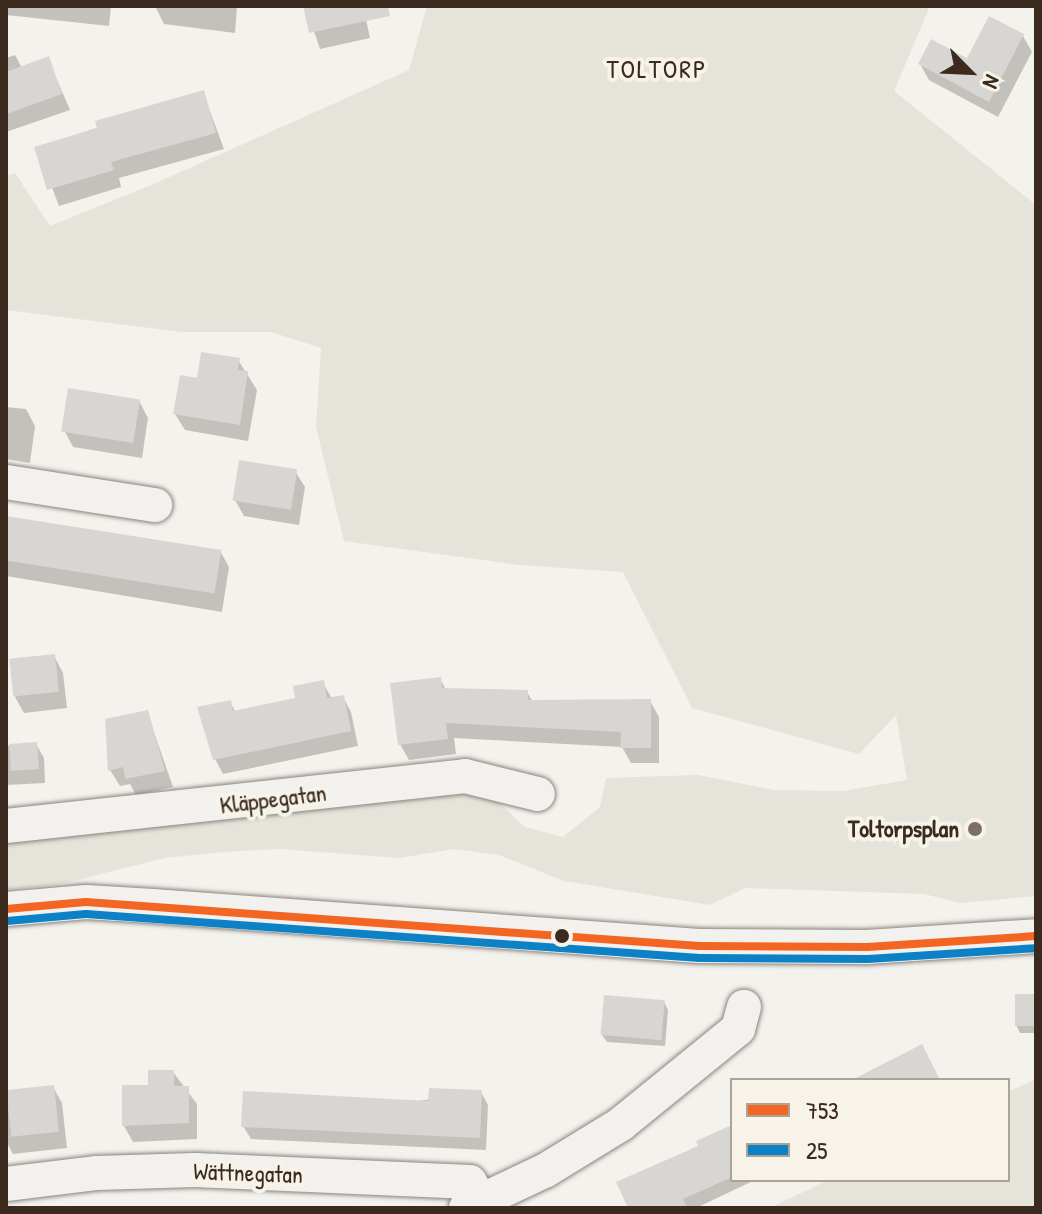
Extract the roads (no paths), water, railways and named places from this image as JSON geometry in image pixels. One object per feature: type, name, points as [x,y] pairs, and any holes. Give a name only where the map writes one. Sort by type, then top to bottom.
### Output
[{"type":"street","points":[[6,482],[155,505]]},
{"type":"street","name":"Kläppegatan","points":[[6,826],[465,776],[538,794]]},
{"type":"street","points":[[6,909],[86,902],[699,946],[867,947],[1036,936]]},
{"type":"street","points":[[473,1204],[546,1170],[621,1124],[738,1029],[744,1007]]},
{"type":"street","name":"Wättnegatan","points":[[6,1184],[97,1173],[195,1170],[470,1182],[473,1204]]},
{"type":"place","name":"Toltorpsplan","points":[[975,829]]},
{"type":"district","name":"TOLTORP","points":[[657,69]]}]
